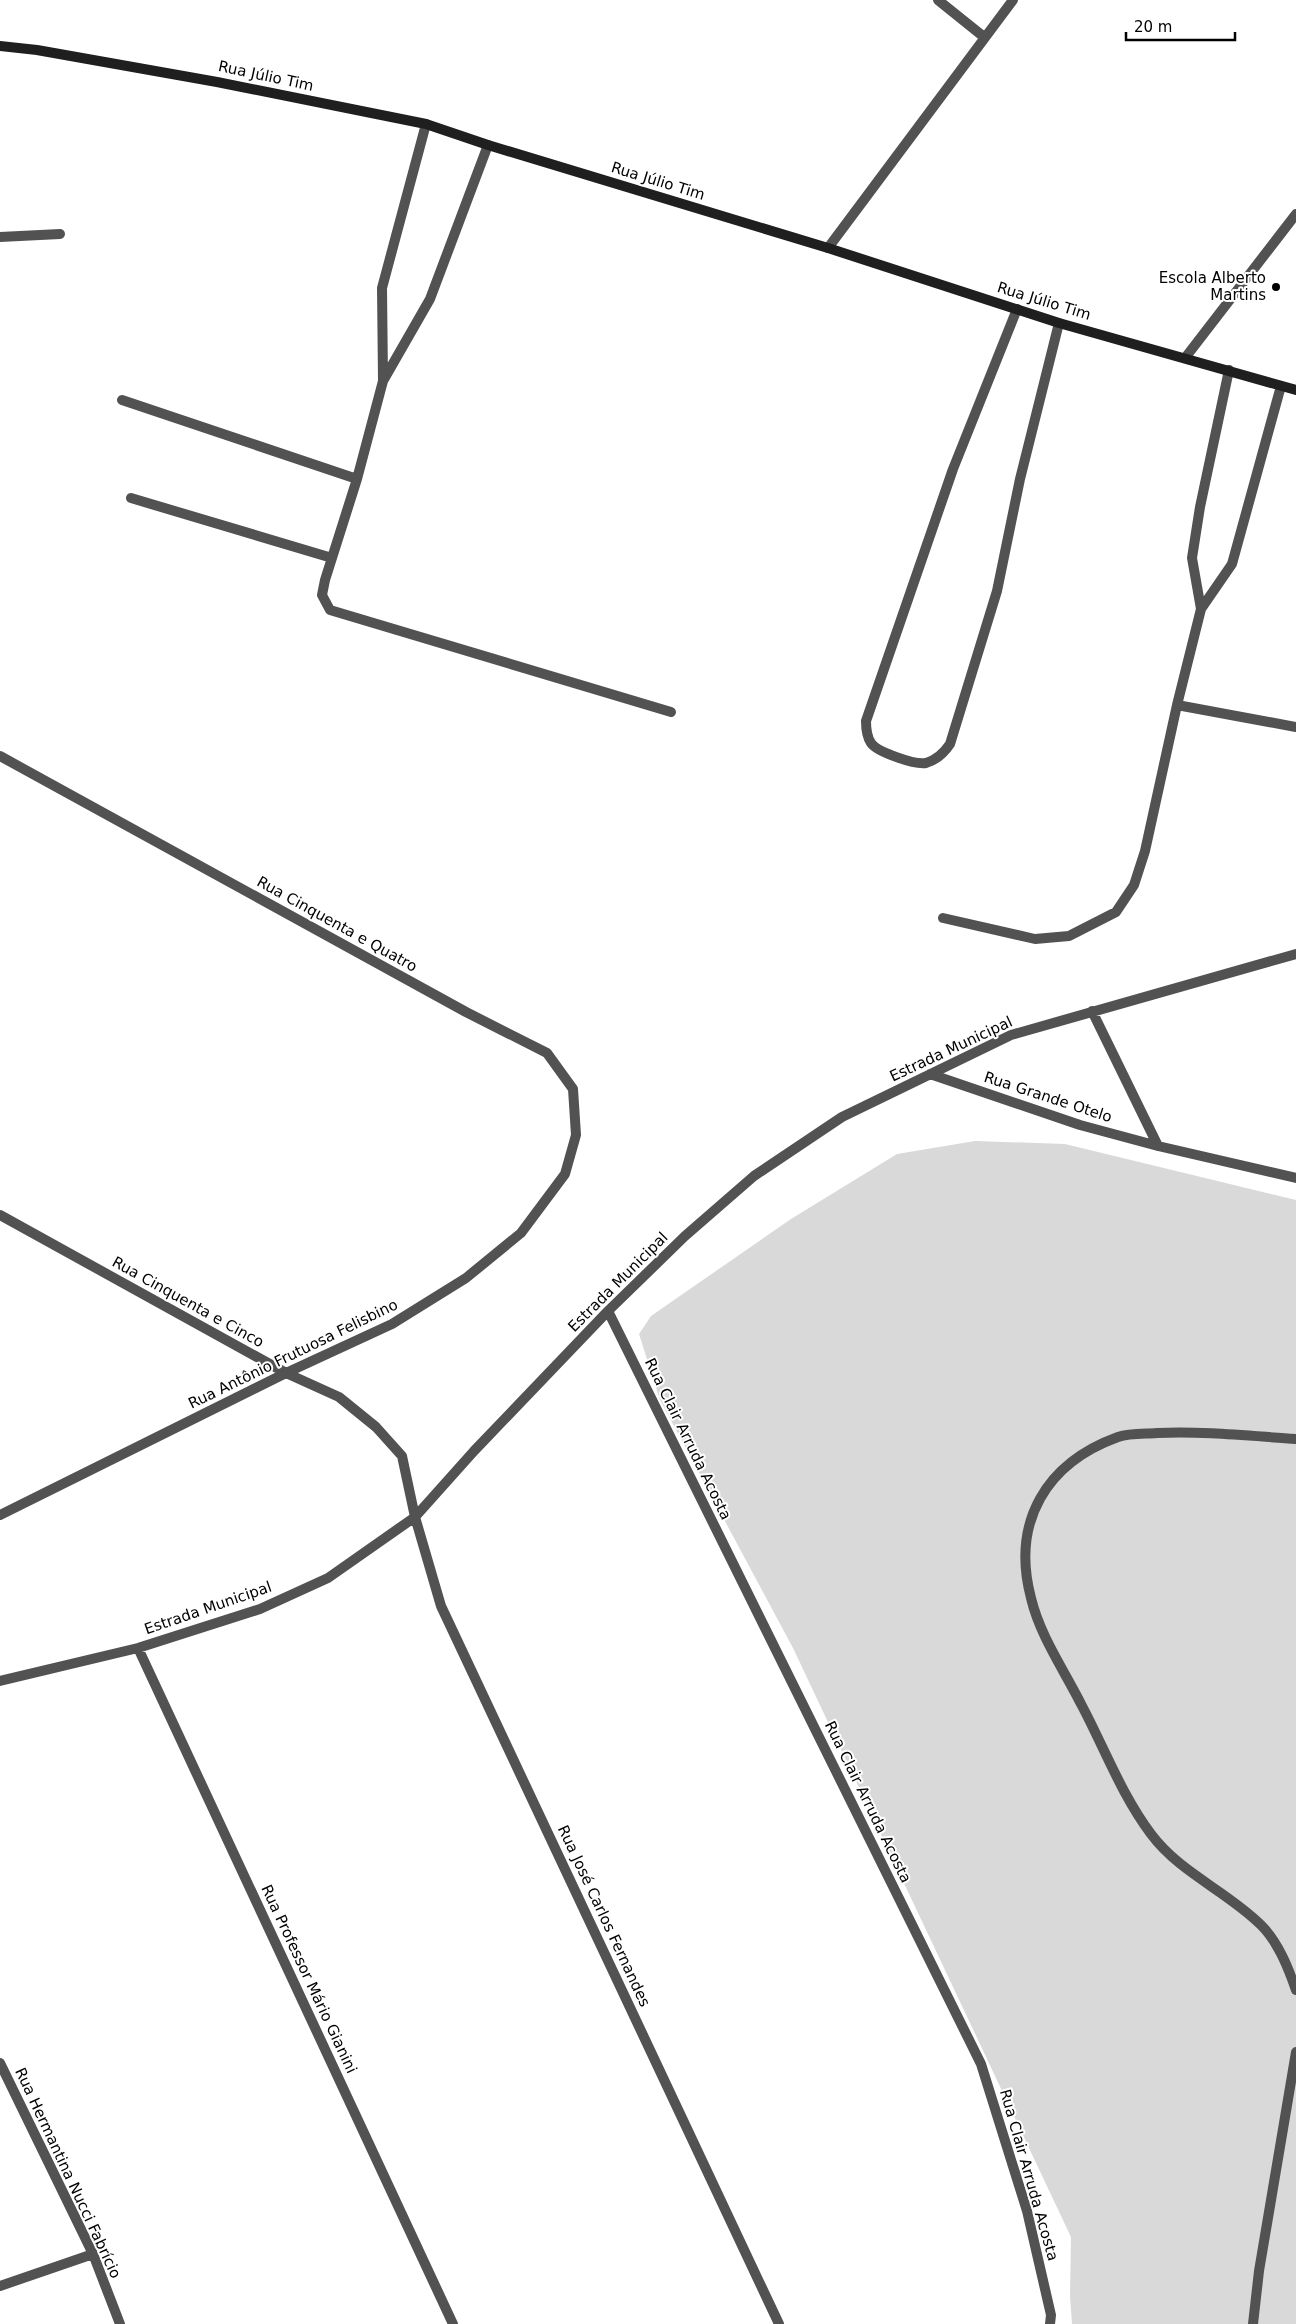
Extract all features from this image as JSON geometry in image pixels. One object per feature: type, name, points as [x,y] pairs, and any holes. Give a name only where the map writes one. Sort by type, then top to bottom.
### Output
[{"type":"main road","name":"Rua Júlio Tim","points":[[0,46],[38,50],[217,82],[426,124],[488,145],[828,248],[1059,323],[1296,390]]},
{"type":"street","points":[[938,0],[984,37]]},
{"type":"street","points":[[828,248],[1013,0]]},
{"type":"street","points":[[383,381],[382,288],[426,124]]},
{"type":"street","points":[[488,145],[430,299],[383,381],[357,479],[322,595],[330,610],[671,712]]},
{"type":"street","points":[[1185,358],[1296,214]]},
{"type":"street","points":[[0,237],[60,234]]},
{"type":"street","points":[[1017,309],[953,469],[866,721],[866,732],[872,745],[895,757],[923,764],[934,759],[950,744],[997,591],[1020,479],[1059,323]]},
{"type":"street","points":[[1201,609],[1192,558],[1200,507],[1229,370]]},
{"type":"street","points":[[943,918],[1035,939],[1069,936],[1116,912],[1134,885],[1145,851],[1177,705],[1201,609],[1232,564],[1281,386]]},
{"type":"street","points":[[122,400],[357,479]]},
{"type":"street","points":[[131,498],[332,558]]},
{"type":"street","points":[[1177,705],[1296,727]]},
{"type":"street","name":"Rua Cinquenta e Quatro","points":[[0,756],[466,1012],[547,1054],[573,1089],[576,1135],[565,1174]]},
{"type":"street","name":"Estrada Municipal","points":[[0,1681],[138,1648],[260,1608],[328,1578],[415,1516],[474,1451],[608,1311],[685,1236],[754,1176],[842,1117],[1011,1035],[1296,954]]},
{"type":"street","points":[[1092,1011],[1158,1146]]},
{"type":"street","name":"Rua Grande Otelo","points":[[930,1074],[1080,1125],[1158,1146],[1296,1178]]},
{"type":"street","name":"Rua Antônio Frutuosa Felisbino","points":[[0,1515],[286,1373],[392,1324],[466,1278],[521,1233],[565,1174]]},
{"type":"street","name":"Rua Cinquenta e Cinco","points":[[0,1215],[286,1373],[339,1397],[376,1427],[402,1456],[415,1516]]},
{"type":"street","name":"Rua Clair Arruda Acosta","points":[[608,1311],[981,2064],[1027,2210],[1051,2314],[1050,2324]]},
{"type":"street","points":[[1296,1439],[1179,1432],[1120,1436],[1074,1460],[1041,1495],[1027,1539],[1026,1565],[1031,1599],[1052,1652],[1082,1705],[1102,1751],[1131,1803],[1152,1835],[1181,1865],[1261,1926],[1284,1960],[1296,1990]]},
{"type":"street","name":"Rua José Carlos Fernandes","points":[[415,1516],[441,1606],[779,2324]]},
{"type":"street","name":"Rua Professor Mário Gianini","points":[[138,1648],[453,2324]]},
{"type":"street","points":[[1253,2324],[1259,2271],[1293,2080],[1296,2052]]},
{"type":"street","name":"Rua Hermantina Nucci Fabrício","points":[[0,2063],[93,2254],[120,2324]]},
{"type":"street","points":[[0,2286],[93,2254]]},
{"type":"shaded area","points":[[975,1141],[1065,1144],[1296,1200],[1296,2324],[1072,2324],[1070,2296],[1071,2237],[793,1648],[660,1400],[639,1334],[651,1316],[791,1219],[897,1154]]},
{"type":"place","name":"Escola Alberto Martins","points":[[1276,287]]}]
